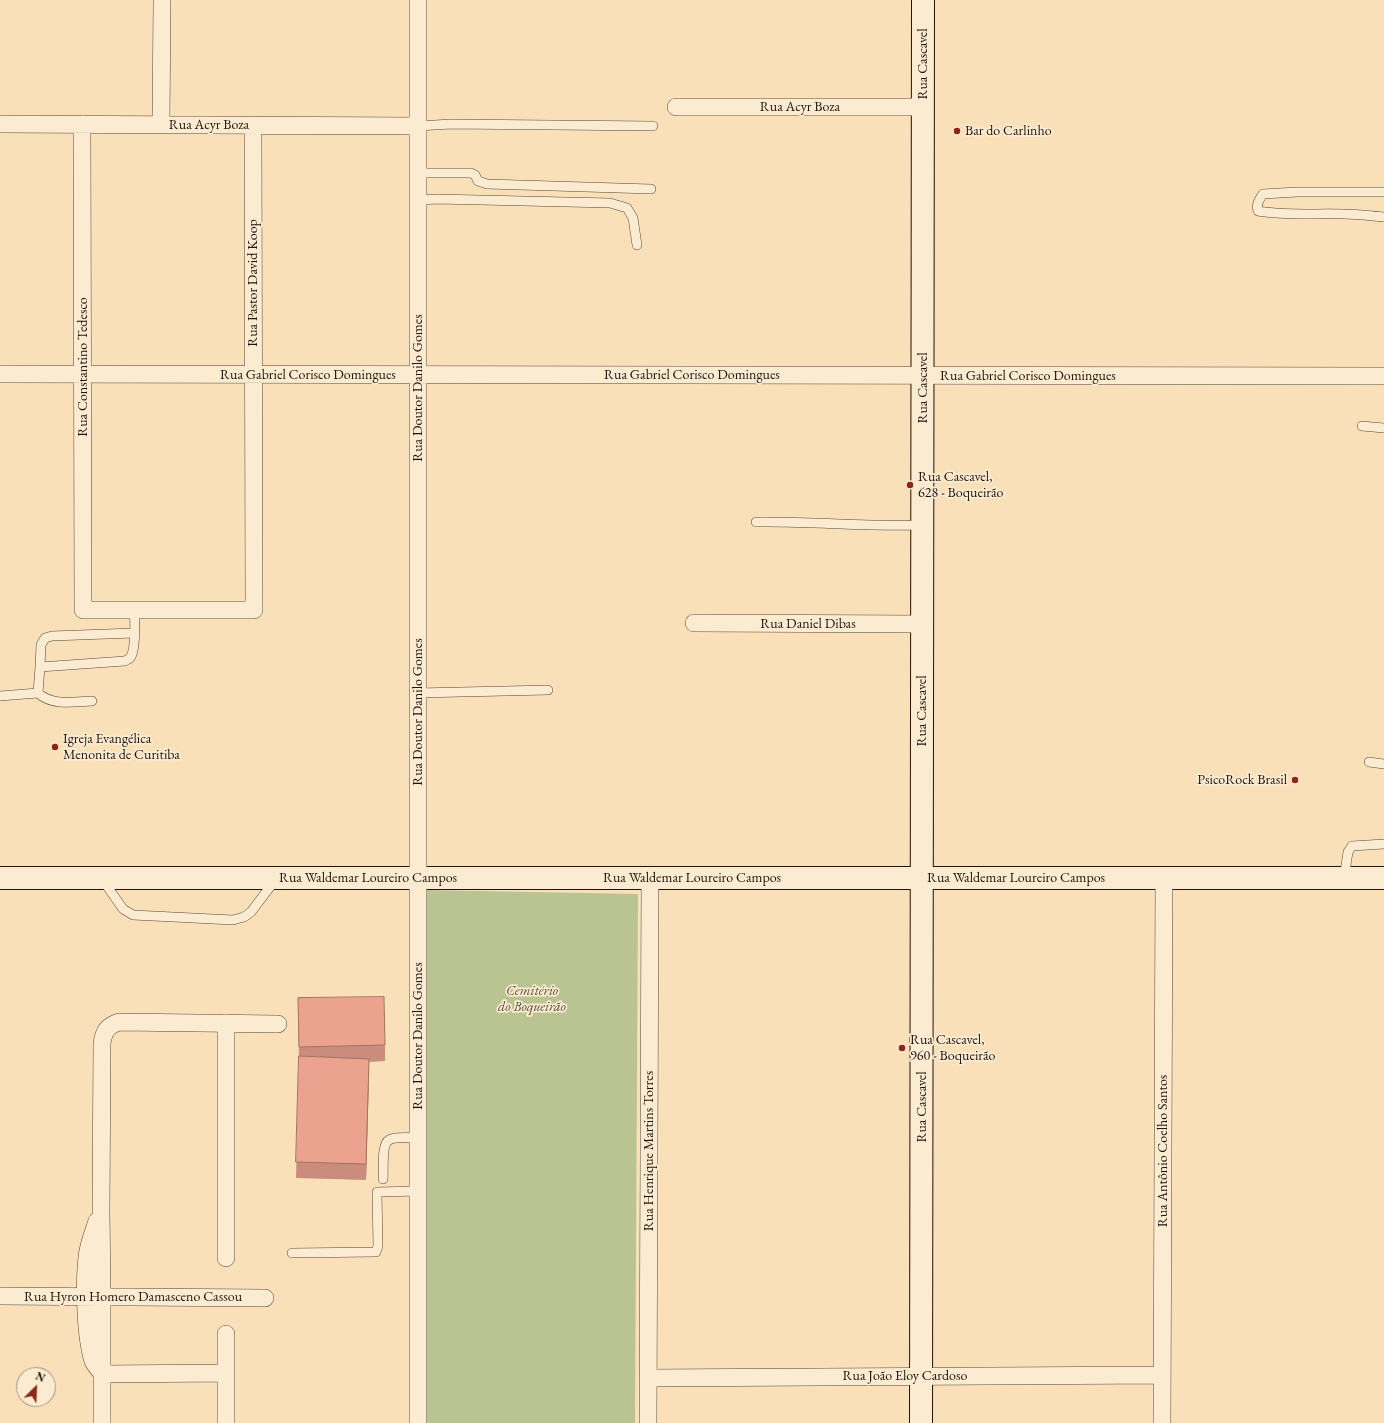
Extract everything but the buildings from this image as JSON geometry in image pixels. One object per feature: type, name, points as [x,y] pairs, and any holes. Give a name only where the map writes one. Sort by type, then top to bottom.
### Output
[{"type":"main road","name":"Rua Cascavel","points":[[921,1423],[923,0]]},
{"type":"main road","name":"Rua Waldemar Loureiro Campos","points":[[0,878],[1384,878]]},
{"type":"street","name":"Rua Doutor Danilo Gomes","points":[[418,0],[418,1423]]},
{"type":"street","points":[[161,125],[162,2]]},
{"type":"street","name":"Rua Acyr Boza","points":[[676,107],[923,107]]},
{"type":"street","name":"Rua Acyr Boza","points":[[0,124],[418,126]]},
{"type":"street","name":"Rua Constantino Tedesco","points":[[82,124],[83,610],[134,610]]},
{"type":"street","name":"Rua Pastor David Koop","points":[[134,610],[254,610],[253,125]]},
{"type":"street","name":"Rua Gabriel Corisco Domingues","points":[[0,374],[1384,376]]},
{"type":"street","name":"Rua Daniel Dibas","points":[[694,623],[922,624]]},
{"type":"street","name":"Rua Henrique Martins Torres","points":[[648,1423],[650,878]]},
{"type":"street","name":"Rua Antônio Coelho Santos","points":[[1162,1423],[1164,878]]},
{"type":"street","points":[[102,1423],[102,1374],[94,1363],[90,1349],[94,1297],[87,1257],[89,1244],[101,1210],[103,1033],[110,1025],[119,1022],[278,1024]]},
{"type":"street","points":[[226,1024],[226,1258]]},
{"type":"street","name":"Rua Hyron Homero Damasceno Cassou","points":[[0,1296],[265,1298]]},
{"type":"street","points":[[226,1334],[226,1423]]},
{"type":"street","points":[[102,1374],[226,1373]]},
{"type":"street","name":"Rua João Eloy Cardoso","points":[[648,1378],[1162,1375]]},
{"type":"lane","points":[[418,126],[451,124],[653,126]]},
{"type":"lane","points":[[418,173],[471,172],[475,175],[478,181],[487,184],[651,189]]},
{"type":"lane","points":[[1384,192],[1297,192],[1264,194],[1259,200],[1257,206],[1258,211],[1267,213],[1344,214],[1384,217]]},
{"type":"lane","points":[[418,200],[610,203],[627,208],[633,218],[637,245]]},
{"type":"lane","points":[[1362,426],[1384,428]]},
{"type":"lane","points":[[756,522],[923,525]]},
{"type":"lane","points":[[40,667],[124,661],[130,658],[134,633],[134,610]]},
{"type":"lane","points":[[92,701],[53,702],[44,699],[38,693],[42,645],[45,638],[52,636],[134,633]]},
{"type":"lane","points":[[418,693],[548,690]]},
{"type":"lane","points":[[0,696],[38,693]]},
{"type":"lane","points":[[1369,762],[1384,764]]},
{"type":"lane","points":[[1344,878],[1348,852],[1352,846],[1384,844]]},
{"type":"lane","points":[[101,878],[123,909],[133,915],[234,920],[244,917],[251,912],[277,878]]},
{"type":"lane","points":[[384,1179],[384,1145],[393,1138],[418,1138]]},
{"type":"lane","points":[[292,1253],[376,1252],[378,1246],[377,1192],[419,1191]]},
{"type":"green space","name":"Cemitério do Boqueirão","points":[[425,890],[638,894],[635,1423],[424,1423]]},
{"type":"place","name":"Bar do Carlinho","points":[[957,131]]},
{"type":"place","name":"Rua Cascavel, 628 - Boqueirão","points":[[910,485]]},
{"type":"place","name":"Igreja Evangélica Menonita de Curitiba","points":[[55,747]]},
{"type":"place","name":"PsicoRock Brasil","points":[[1295,780]]},
{"type":"place","name":"Rua Cascavel, 960 - Boqueirão","points":[[902,1048]]}]
